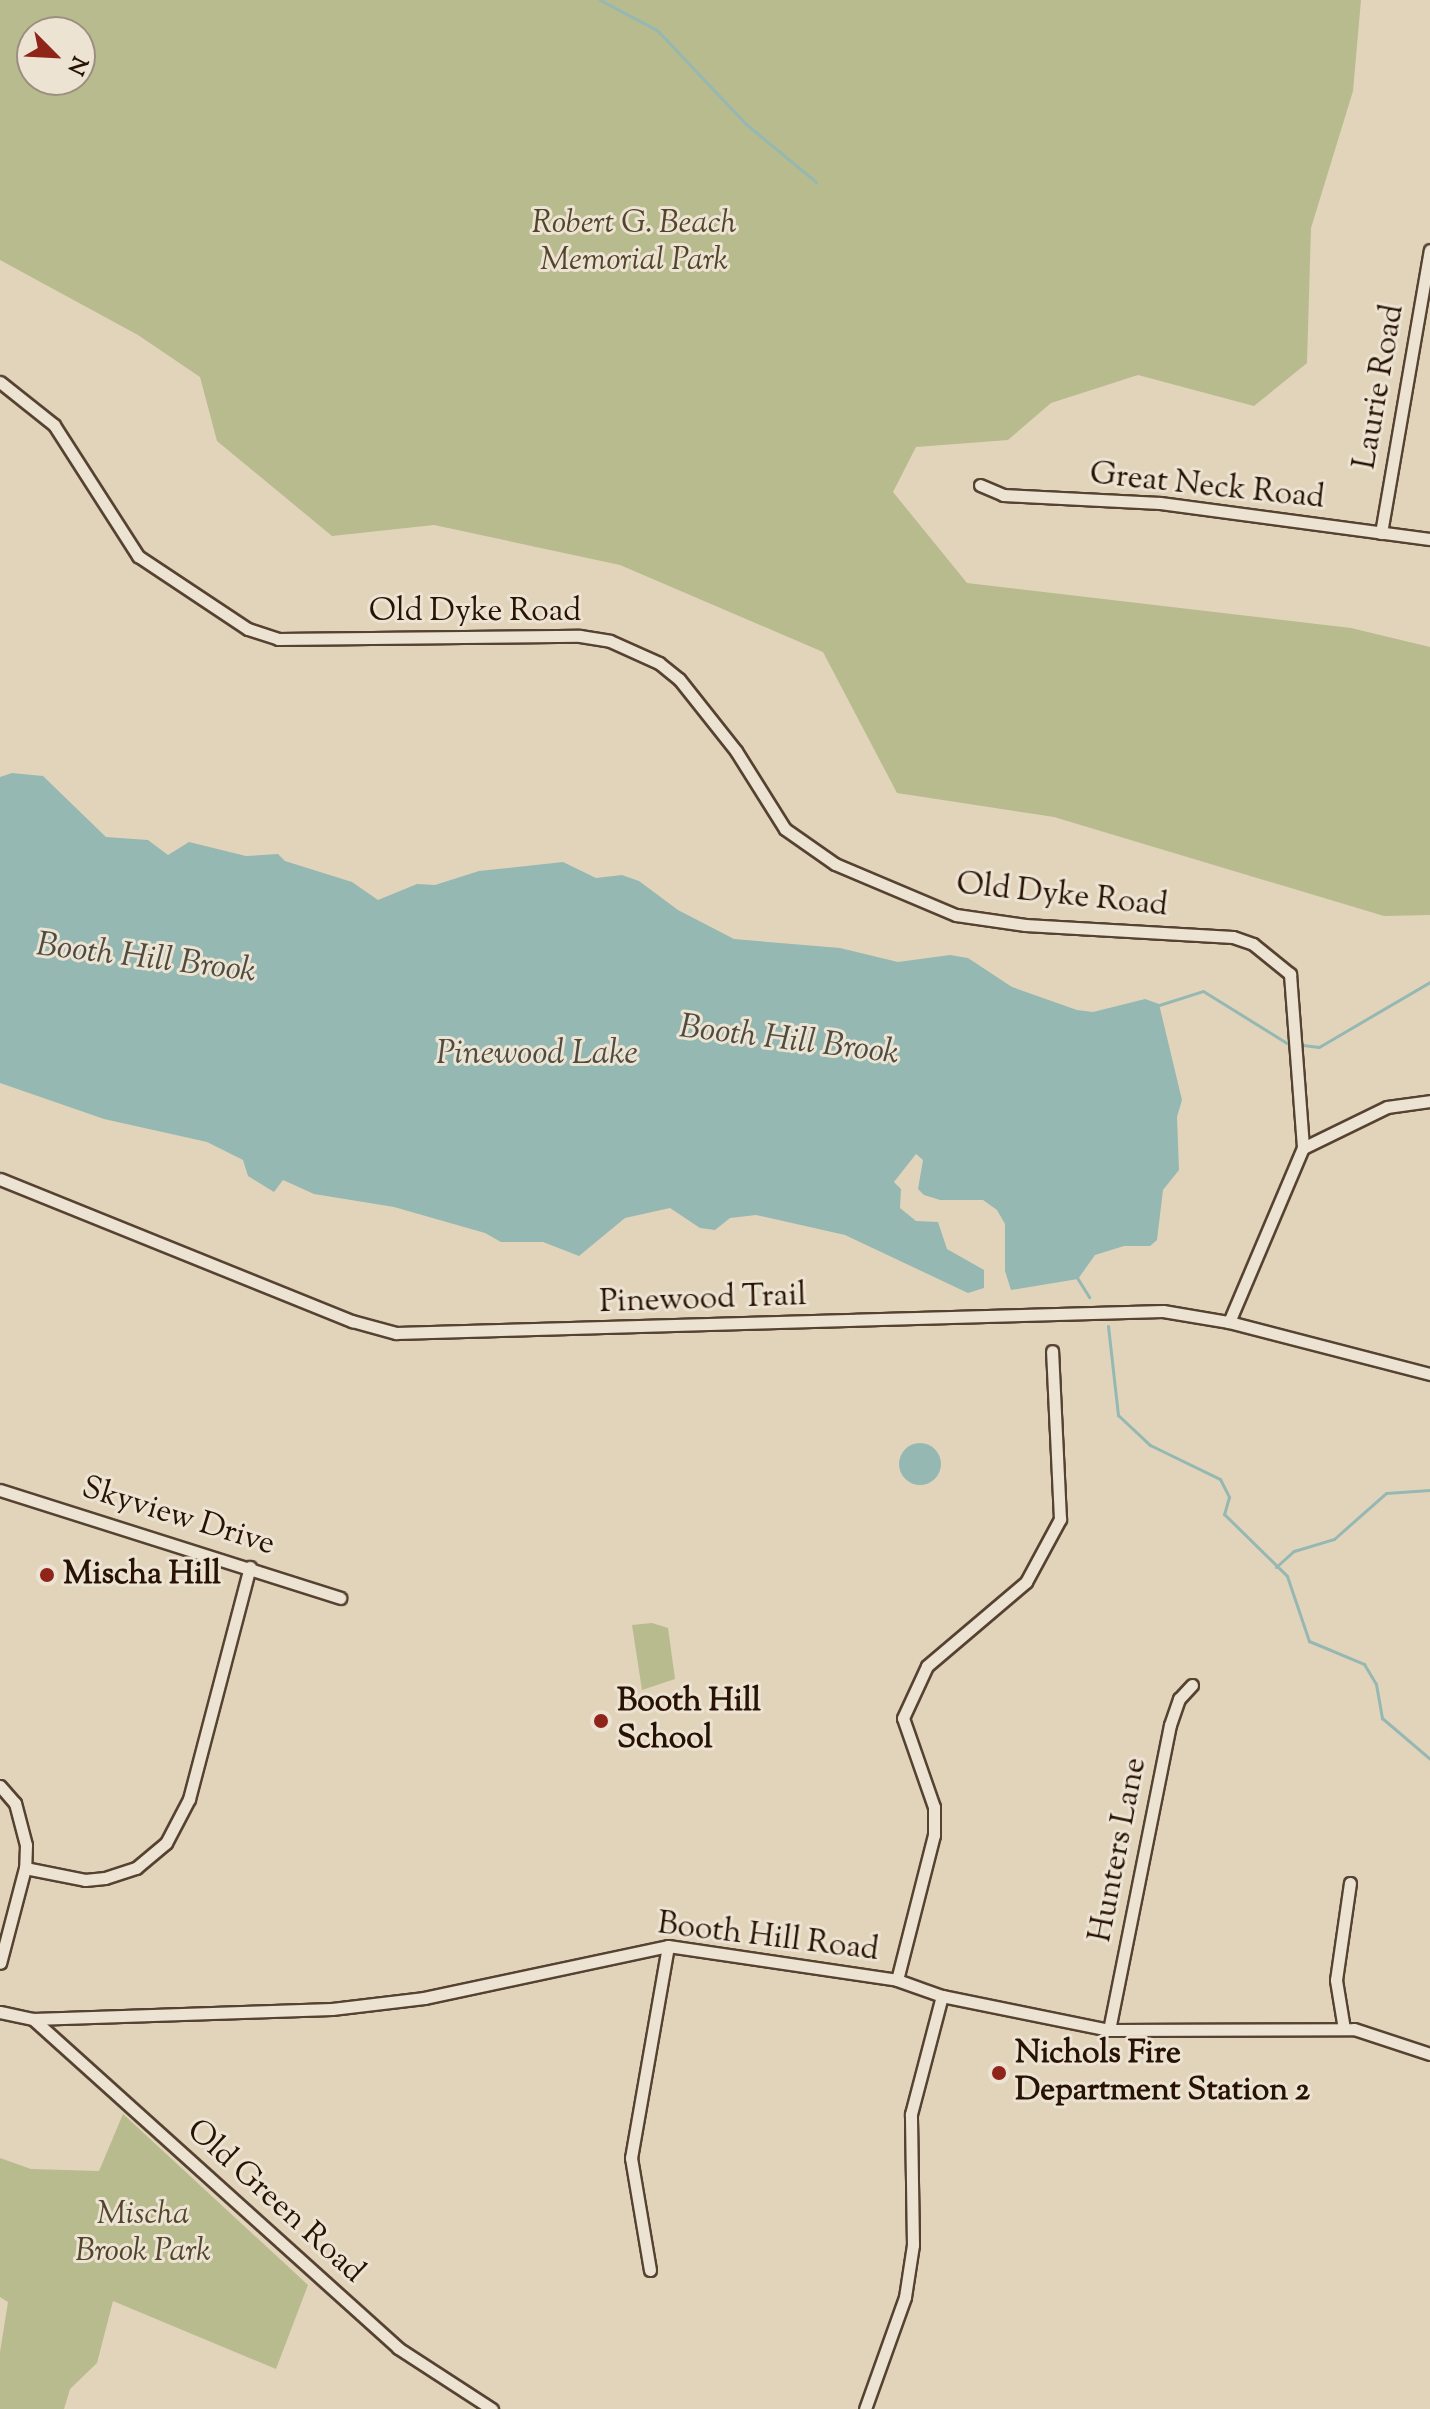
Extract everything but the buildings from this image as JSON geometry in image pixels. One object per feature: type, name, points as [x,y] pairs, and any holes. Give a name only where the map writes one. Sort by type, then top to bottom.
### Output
[{"type":"street","name":"Laurie Road","points":[[1381,533],[1430,254]]},
{"type":"street","name":"Old Dyke Road","points":[[0,382],[54,425],[138,556],[248,629],[278,639],[580,636],[627,647],[659,663],[695,697],[785,829],[813,853],[956,915],[1025,925],[1233,937],[1253,944],[1290,974],[1298,1029],[1303,1148]]},
{"type":"street","name":"Great Neck Road","points":[[980,485],[1003,495],[1160,503],[1430,539]]},
{"type":"street","points":[[1229,1322],[1303,1148],[1387,1107],[1430,1101]]},
{"type":"street","name":"Pinewood Trail","points":[[0,1179],[352,1321],[396,1333],[1163,1311],[1229,1322],[1430,1374]]},
{"type":"street","points":[[897,1980],[934,1835],[934,1807],[903,1718],[927,1666],[1026,1582],[1060,1519],[1052,1351]]},
{"type":"street","name":"Skyview Drive","points":[[0,1490],[340,1598]]},
{"type":"street","points":[[25,1868],[85,1880],[105,1878],[136,1868],[166,1843],[189,1799],[250,1567]]},
{"type":"street","name":"Hunters Lane","points":[[1109,2030],[1170,1725],[1179,1699],[1192,1685]]},
{"type":"street","points":[[0,1786],[15,1803],[25,1868],[0,1963]]},
{"type":"street","points":[[1344,2029],[1336,1980],[1350,1883]]},
{"type":"street","points":[[650,2270],[631,2158],[668,1946]]},
{"type":"street","name":"Booth Hill Road","points":[[0,2012],[33,2019],[230,2017],[341,2008],[424,1998],[668,1946],[897,1980],[942,1996],[1109,2030],[1344,2029],[1430,2054]]},
{"type":"street","points":[[865,2409],[905,2297],[913,2245],[911,2114],[942,1996]]},
{"type":"street","name":"Old Green Road","points":[[33,2019],[398,2348],[492,2409]]},
{"type":"green space","name":"Robert G. Beach Memorial Park","points":[[0,0],[1361,0],[1353,91],[1311,228],[1307,363],[1254,406],[1138,375],[1051,403],[1008,440],[916,447],[893,492],[967,583],[1351,628],[1430,647],[1430,915],[1384,916],[1054,817],[897,793],[823,652],[620,565],[434,525],[332,536],[217,441],[200,377],[138,335],[0,260]]},
{"type":"green space","points":[[652,1623],[668,1628],[675,1679],[642,1690],[632,1625]]},
{"type":"green space","name":"Mischa Brook Park","points":[[123,2114],[308,2285],[276,2369],[113,2301],[97,2363],[70,2389],[64,2409],[0,2409],[0,2352],[8,2302],[0,2297],[0,2158],[31,2169],[99,2171]]},
{"type":"water","name":"Pinewood Lake","points":[[12,773],[43,776],[106,837],[148,840],[168,855],[189,842],[246,856],[278,854],[285,861],[352,882],[378,900],[417,884],[435,885],[479,871],[563,862],[596,878],[622,875],[639,881],[678,910],[734,939],[840,948],[898,962],[950,955],[968,958],[1012,987],[1077,1010],[1093,1012],[1145,999],[1159,1004],[1182,1100],[1177,1117],[1179,1170],[1163,1190],[1157,1240],[1150,1246],[1124,1246],[1095,1255],[1078,1279],[1011,1290],[1005,1271],[1005,1224],[997,1210],[983,1200],[940,1200],[924,1195],[918,1189],[923,1160],[916,1154],[894,1182],[901,1189],[900,1208],[916,1221],[938,1222],[947,1249],[984,1270],[984,1288],[968,1293],[845,1235],[756,1215],[730,1218],[715,1230],[700,1228],[670,1208],[625,1218],[579,1256],[543,1242],[501,1242],[485,1233],[394,1207],[314,1194],[283,1180],[274,1192],[248,1176],[243,1160],[207,1142],[104,1119],[0,1083],[0,777]]},
{"type":"water","points":[[920,1443],[935,1449],[941,1464],[935,1479],[920,1485],[905,1479],[899,1464],[905,1449]]},
{"type":"waterway","points":[[600,0],[657,30],[746,124],[816,182]]},
{"type":"waterway","name":"Booth Hill Brook","points":[[1156,1006],[1203,991],[1287,1043],[1319,1047],[1430,982]]},
{"type":"waterway","points":[[1076,1276],[1089,1297]]},
{"type":"waterway","points":[[1108,1326],[1118,1415],[1150,1445],[1220,1479],[1229,1497],[1224,1514],[1287,1576],[1309,1641],[1364,1664],[1376,1684],[1382,1718],[1430,1759]]},
{"type":"waterway","points":[[1276,1567],[1294,1551],[1334,1539],[1386,1493],[1430,1490]]},
{"type":"place","name":"Mischa Hill","points":[[47,1575]]},
{"type":"place","name":"Booth Hill School","points":[[601,1721]]},
{"type":"place","name":"Nichols Fire Department Station 2","points":[[999,2073]]}]
